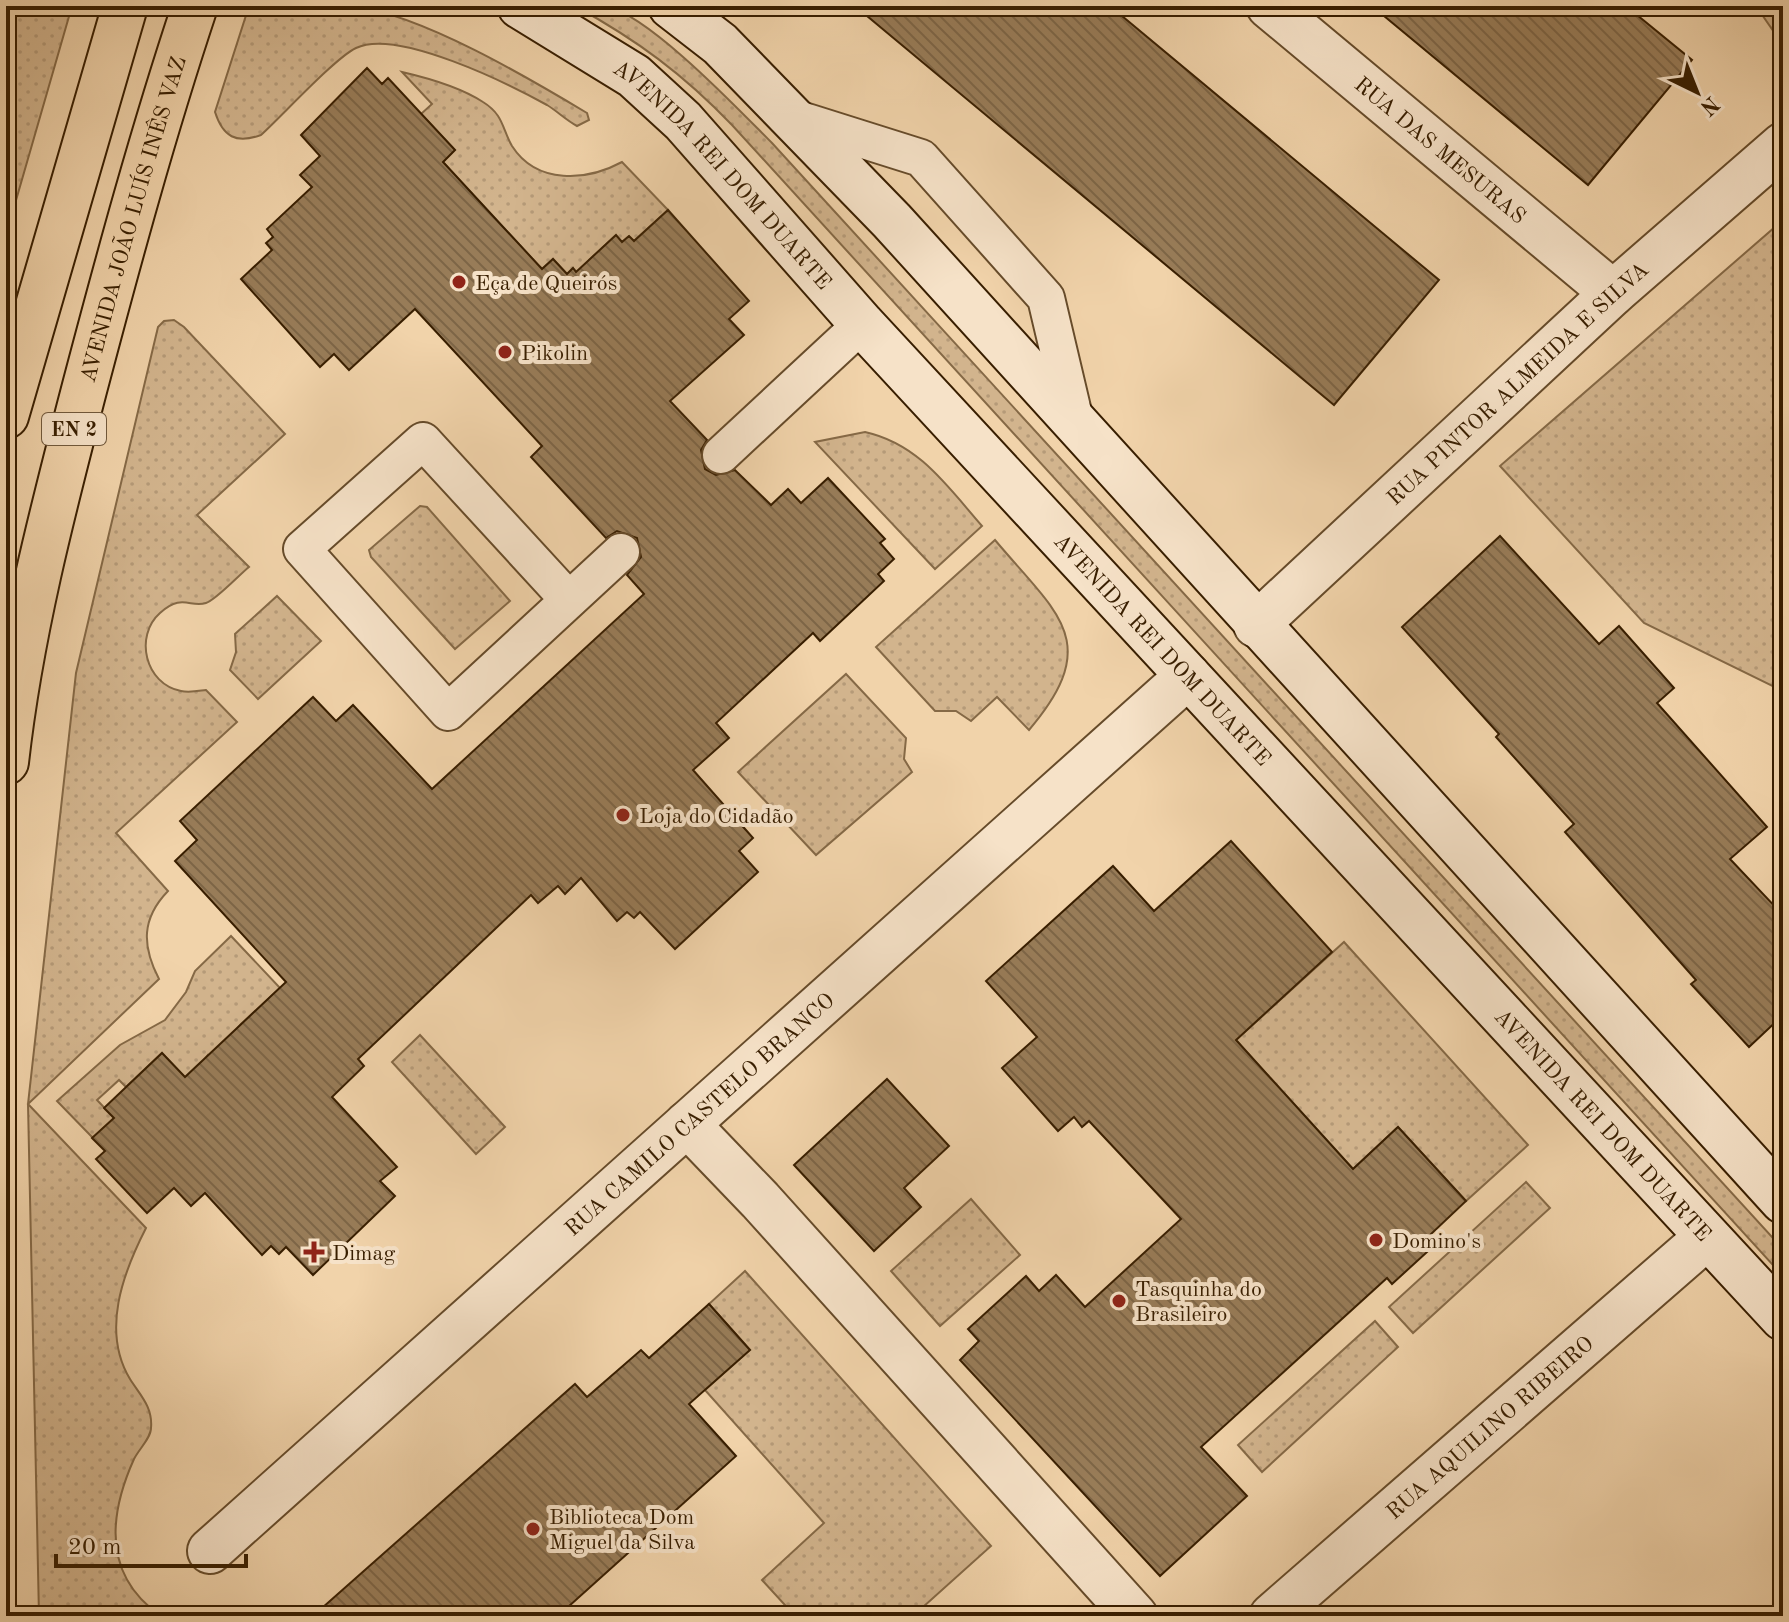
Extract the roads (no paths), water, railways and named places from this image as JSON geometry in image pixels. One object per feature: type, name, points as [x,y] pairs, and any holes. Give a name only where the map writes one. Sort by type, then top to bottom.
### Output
[{"type":"main road","points":[[6,416],[125,6]]},
{"type":"main road","name":"AVENIDA JOÃO LUÍS INÊS VAZ","points":[[6,762],[15,675],[65,464],[165,101],[195,6]]},
{"type":"street","name":"AVENIDA REI DOM DUARTE","points":[[520,6],[634,76],[683,121],[862,324],[1783,1318]]},
{"type":"street","points":[[671,6],[720,44],[794,118],[1781,1195]]},
{"type":"street","name":"RUA DAS MESURAS","points":[[1269,6],[1613,293]]},
{"type":"street","name":"RUA PINTOR ALMEIDA E SILVA","points":[[1256,625],[1613,293],[1783,145]]},
{"type":"street","name":"RUA CAMILO CASTELO BRANCO","points":[[210,1551],[1188,676]]},
{"type":"street","points":[[687,1124],[760,1200],[1135,1616]]},
{"type":"street","name":"RUA AQUILINO RIBEIRO","points":[[1272,1616],[1707,1237]]},
{"type":"lane","points":[[794,118],[921,158],[1046,298],[1077,426]]},
{"type":"lane","points":[[721,455],[862,324]]},
{"type":"lane","points":[[569,600],[423,441],[302,549],[448,712],[621,552]]},
{"type":"place","name":"Eça de Queirós","points":[[459,282]]},
{"type":"place","name":"Pikolin","points":[[505,352]]},
{"type":"place","name":"Loja do Cidadão","points":[[623,815]]},
{"type":"place","name":"Domino's","points":[[1376,1240]]},
{"type":"place","name":"Dimag","points":[[314,1252]]},
{"type":"place","name":"Tasquinha do Brasileiro","points":[[1119,1301]]},
{"type":"place","name":"Biblioteca Dom Miguel da Silva","points":[[533,1529]]}]
